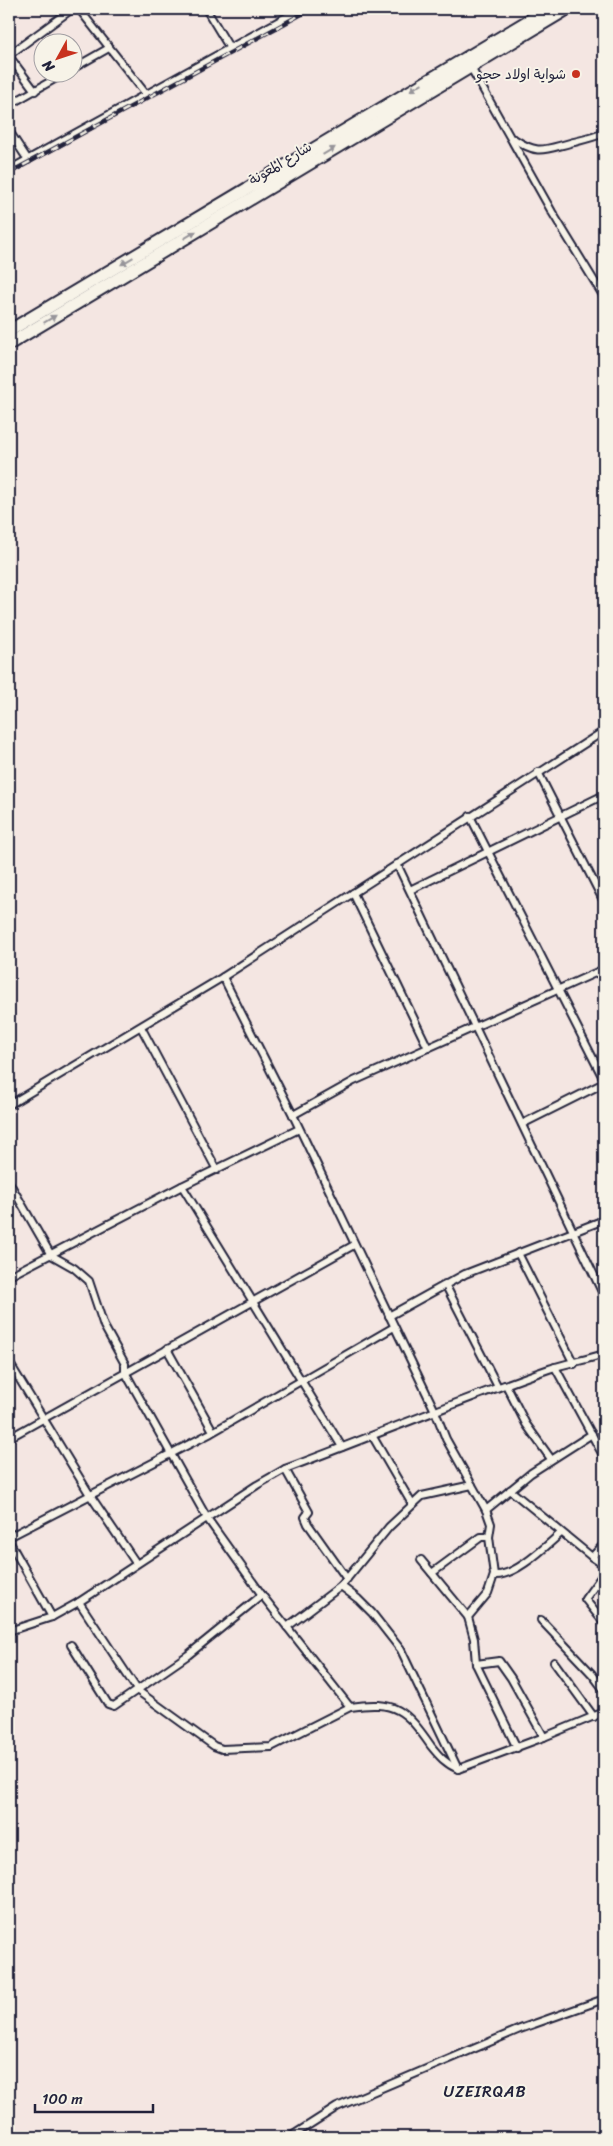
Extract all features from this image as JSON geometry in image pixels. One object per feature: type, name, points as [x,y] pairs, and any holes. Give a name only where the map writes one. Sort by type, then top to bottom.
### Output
[{"type":"highway","name":"شارع المعونة","points":[[9,331],[548,9]]},
{"type":"highway","name":"شارع المعونة","points":[[9,344],[567,9]]},
{"type":"street","points":[[35,91],[9,56],[72,9]]},
{"type":"street","points":[[79,9],[146,94]]},
{"type":"street","points":[[206,9],[229,47]]},
{"type":"street","points":[[9,170],[301,9]]},
{"type":"street","points":[[82,63],[109,48]]},
{"type":"street","points":[[470,66],[552,212],[604,297]]},
{"type":"street","points":[[9,104],[50,82]]},
{"type":"street","points":[[9,131],[28,160]]},
{"type":"street","points":[[512,138],[533,150],[546,151],[584,142],[604,132]]},
{"type":"street","points":[[9,1105],[223,977],[604,731]]},
{"type":"street","points":[[538,772],[604,902]]},
{"type":"street","points":[[410,890],[604,795]]},
{"type":"street","points":[[470,816],[604,1080]]},
{"type":"street","points":[[397,864],[604,1296]]},
{"type":"street","points":[[353,893],[428,1048]]},
{"type":"street","points":[[293,1115],[354,1081],[604,969]]},
{"type":"street","points":[[223,977],[293,1115],[435,1411],[446,1439],[486,1510],[491,1524],[490,1537],[494,1575],[488,1593],[468,1617]]},
{"type":"street","points":[[141,1027],[218,1170]]},
{"type":"street","points":[[522,1124],[604,1084]]},
{"type":"street","points":[[9,1276],[182,1186],[299,1129]]},
{"type":"street","points":[[9,1182],[51,1255],[74,1268],[89,1281],[104,1326],[125,1364],[125,1372],[207,1518],[262,1595],[350,1707]]},
{"type":"street","points":[[182,1186],[342,1447]]},
{"type":"street","points":[[389,1316],[465,1274],[574,1234],[604,1220]]},
{"type":"street","points":[[9,1438],[354,1245]]},
{"type":"street","points":[[518,1254],[574,1364]]},
{"type":"street","points":[[445,1284],[498,1387]]},
{"type":"street","points":[[9,1537],[213,1431],[302,1382],[394,1327]]},
{"type":"street","points":[[167,1349],[213,1431]]},
{"type":"street","points":[[9,1631],[52,1616],[79,1602],[136,1563],[285,1469],[373,1437],[498,1387],[554,1367],[574,1364],[604,1354]]},
{"type":"street","points":[[9,1362],[90,1495],[136,1563]]},
{"type":"street","points":[[554,1367],[604,1457]]},
{"type":"street","points":[[506,1385],[526,1424],[551,1459]]},
{"type":"street","points":[[486,1510],[551,1459],[592,1434]]},
{"type":"street","points":[[373,1437],[412,1504]]},
{"type":"street","points":[[285,1469],[309,1512],[305,1517],[308,1524],[347,1579]]},
{"type":"street","points":[[287,1627],[340,1586],[376,1541],[412,1504],[431,1493],[472,1485]]},
{"type":"street","points":[[510,1490],[604,1565]]},
{"type":"street","points":[[494,1575],[502,1576],[514,1570],[562,1533]]},
{"type":"street","points":[[432,1573],[481,1536],[490,1537]]},
{"type":"street","points":[[9,1541],[52,1616]]},
{"type":"street","points":[[592,1557],[604,1544]]},
{"type":"street","points":[[421,1560],[468,1617],[474,1639],[476,1664],[517,1748]]},
{"type":"street","points":[[604,1573],[585,1599],[604,1623]]},
{"type":"street","points":[[340,1586],[356,1598],[372,1614],[401,1650],[458,1769]]},
{"type":"street","points":[[71,1645],[112,1706],[138,1691],[188,1655],[262,1595]]},
{"type":"street","points":[[79,1602],[138,1691],[214,1746],[227,1750],[271,1747],[350,1707],[383,1705],[407,1715],[438,1755],[458,1769]]},
{"type":"street","points":[[541,1620],[592,1674],[604,1690]]},
{"type":"street","points":[[476,1664],[497,1660],[501,1664],[544,1738]]},
{"type":"street","points":[[554,1662],[594,1717]]},
{"type":"street","points":[[458,1769],[544,1738],[604,1712]]},
{"type":"street","points":[[290,2137],[337,2107],[520,2029],[604,1999]]},
{"type":"railway","points":[[9,173],[311,9]]},
{"type":"place","name":"شواية اولاد حجو","points":[[576,74]]},
{"type":"district","name":"UZEIRQAB","points":[[485,2091]]}]
